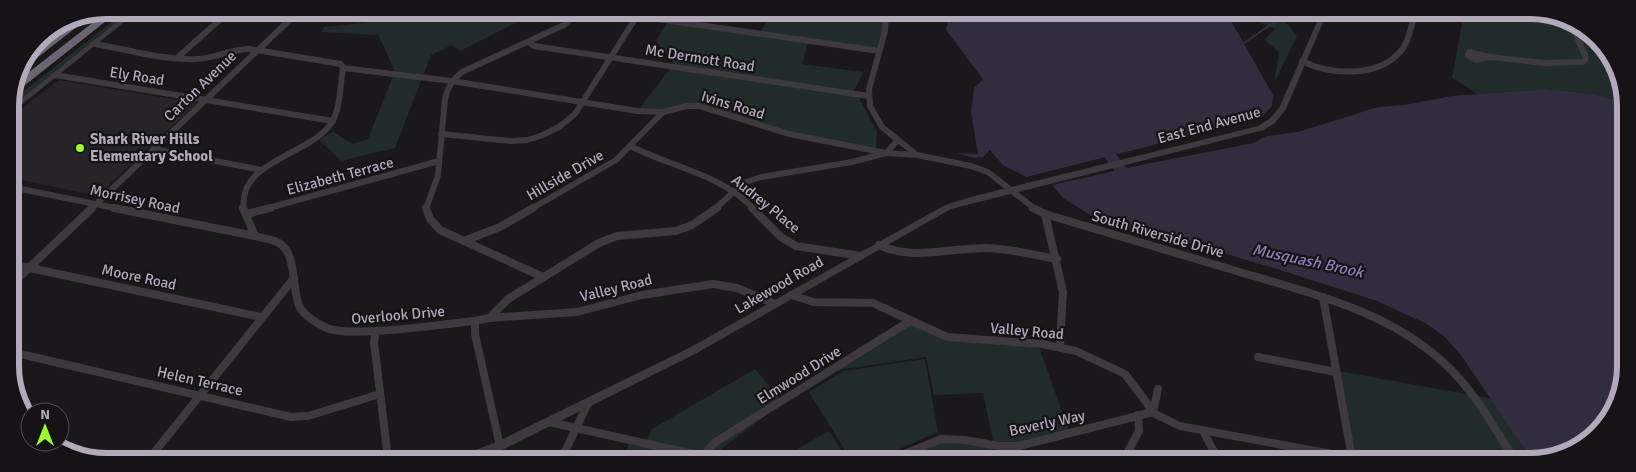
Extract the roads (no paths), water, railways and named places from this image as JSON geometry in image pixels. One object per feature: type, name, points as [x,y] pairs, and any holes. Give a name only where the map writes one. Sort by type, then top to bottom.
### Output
[{"type":"highway","points":[[22,82],[103,19]]},
{"type":"highway","points":[[37,53],[75,24]]},
{"type":"street","points":[[19,105],[125,19]]},
{"type":"street","points":[[178,57],[222,19]]},
{"type":"street","name":"Carton Avenue","points":[[19,277],[291,19]]},
{"type":"street","points":[[543,277],[481,249],[466,240],[440,230],[428,217],[427,203],[436,181],[444,99],[452,81],[467,70],[567,23],[571,19]]},
{"type":"street","points":[[441,134],[499,142],[526,140],[548,133],[562,125],[575,114],[635,19]]},
{"type":"street","points":[[670,19],[879,52]]},
{"type":"street","points":[[886,19],[870,81],[870,106],[882,127],[897,141],[917,155]]},
{"type":"street","name":"East End Avenue","points":[[1122,162],[1253,131],[1267,125],[1282,108],[1321,19]]},
{"type":"street","points":[[1302,61],[1324,70],[1341,72],[1388,62],[1401,51],[1413,19]]},
{"type":"street","points":[[1490,56],[1544,63],[1584,61],[1586,58],[1574,30]]},
{"type":"street","name":"Mc Dermott Road","points":[[528,42],[534,46],[869,96]]},
{"type":"street","points":[[94,44],[178,57],[205,58],[241,49],[258,50],[341,64],[343,68],[333,121],[324,133],[262,170],[250,182],[244,194],[243,208],[247,214],[254,236]]},
{"type":"street","name":"Ivins Road","points":[[343,68],[452,81],[637,111],[663,112],[687,106],[700,106],[773,130],[886,153],[917,155]]},
{"type":"street","name":"Ely Road","points":[[55,75],[333,121]]},
{"type":"street","name":"Hillside Drive","points":[[466,240],[500,227],[616,160],[663,112]]},
{"type":"street","points":[[489,318],[503,303],[604,240],[626,234],[676,231],[692,225],[711,213],[743,184],[760,177],[852,162],[886,153],[897,141]]},
{"type":"street","name":"Audrey Place","points":[[630,146],[725,186],[734,192],[781,236],[792,243],[809,248],[846,250],[861,256]]},
{"type":"street","points":[[153,150],[262,170]]},
{"type":"street","name":"South Riverside Drive","points":[[917,155],[980,169],[995,177],[1033,208],[1045,214],[1323,296],[1356,307],[1384,320],[1411,336],[1439,358],[1474,396],[1510,453]]},
{"type":"street","name":"Elizabeth Terrace","points":[[247,214],[439,162]]},
{"type":"street","name":"Lakewood Road","points":[[480,453],[500,446],[692,351],[948,208],[1122,162]]},
{"type":"street","name":"Morrisey Road","points":[[19,189],[254,236]]},
{"type":"street","points":[[1045,214],[1057,259],[1063,292],[1060,346]]},
{"type":"street","name":"Overlook Drive","points":[[254,236],[279,242],[287,253],[293,266],[297,300],[301,309],[317,324],[342,332],[376,331],[489,318]]},
{"type":"street","points":[[880,245],[888,250],[897,252],[930,254],[986,248],[1057,259]]},
{"type":"street","name":"Moore Road","points":[[19,266],[261,317]]},
{"type":"street","points":[[154,453],[294,278]]},
{"type":"street","name":"Valley Road","points":[[489,318],[576,312],[642,295],[713,284],[744,291],[775,304]]},
{"type":"street","name":"Valley Road","points":[[791,295],[814,302],[873,303],[947,337],[1060,346],[1076,351],[1116,368],[1134,384],[1153,412],[1180,426],[1203,431]]},
{"type":"street","points":[[1323,296],[1351,453]]},
{"type":"street","name":"Elmwood Drive","points":[[706,453],[714,443],[910,320]]},
{"type":"street","points":[[475,321],[475,334],[500,446]]},
{"type":"street","points":[[376,331],[374,342],[387,453]]},
{"type":"street","name":"Helen Terrace","points":[[19,354],[300,417],[380,394]]},
{"type":"street","points":[[1258,357],[1336,372]]},
{"type":"street","points":[[1153,412],[1158,389]]},
{"type":"street","points":[[565,453],[588,403]]},
{"type":"street","name":"Beverly Way","points":[[907,453],[941,439],[965,440],[999,446],[1019,446],[1153,412]]},
{"type":"street","points":[[1128,453],[1140,431],[1138,415]]},
{"type":"street","points":[[549,422],[695,453]]},
{"type":"street","points":[[1203,431],[1224,433],[1326,453]]},
{"type":"street","points":[[1203,431],[1217,453]]},
{"type":"water","points":[[948,19],[1230,19],[1273,95],[1272,106],[1261,118],[1026,177],[1003,165],[990,150],[983,157],[974,158],[956,153],[978,154],[971,112],[974,88],[983,79],[946,30]]},
{"type":"water","points":[[1546,89],[1592,94],[1617,100],[1617,378],[1611,400],[1596,424],[1574,442],[1547,452],[1529,453],[1461,355],[1444,336],[1427,324],[1377,301],[1274,268],[1199,246],[1103,223],[1063,198],[1052,185],[1254,143],[1266,136],[1298,132],[1378,107],[1405,105],[1452,96]]},
{"type":"waterway","points":[[1241,45],[1276,19]]},
{"type":"waterway","name":"Musquash Brook","points":[[1100,142],[1120,169],[1133,181]]},
{"type":"place","name":"Shark River Hills Elementary School","points":[[80,148]]}]
